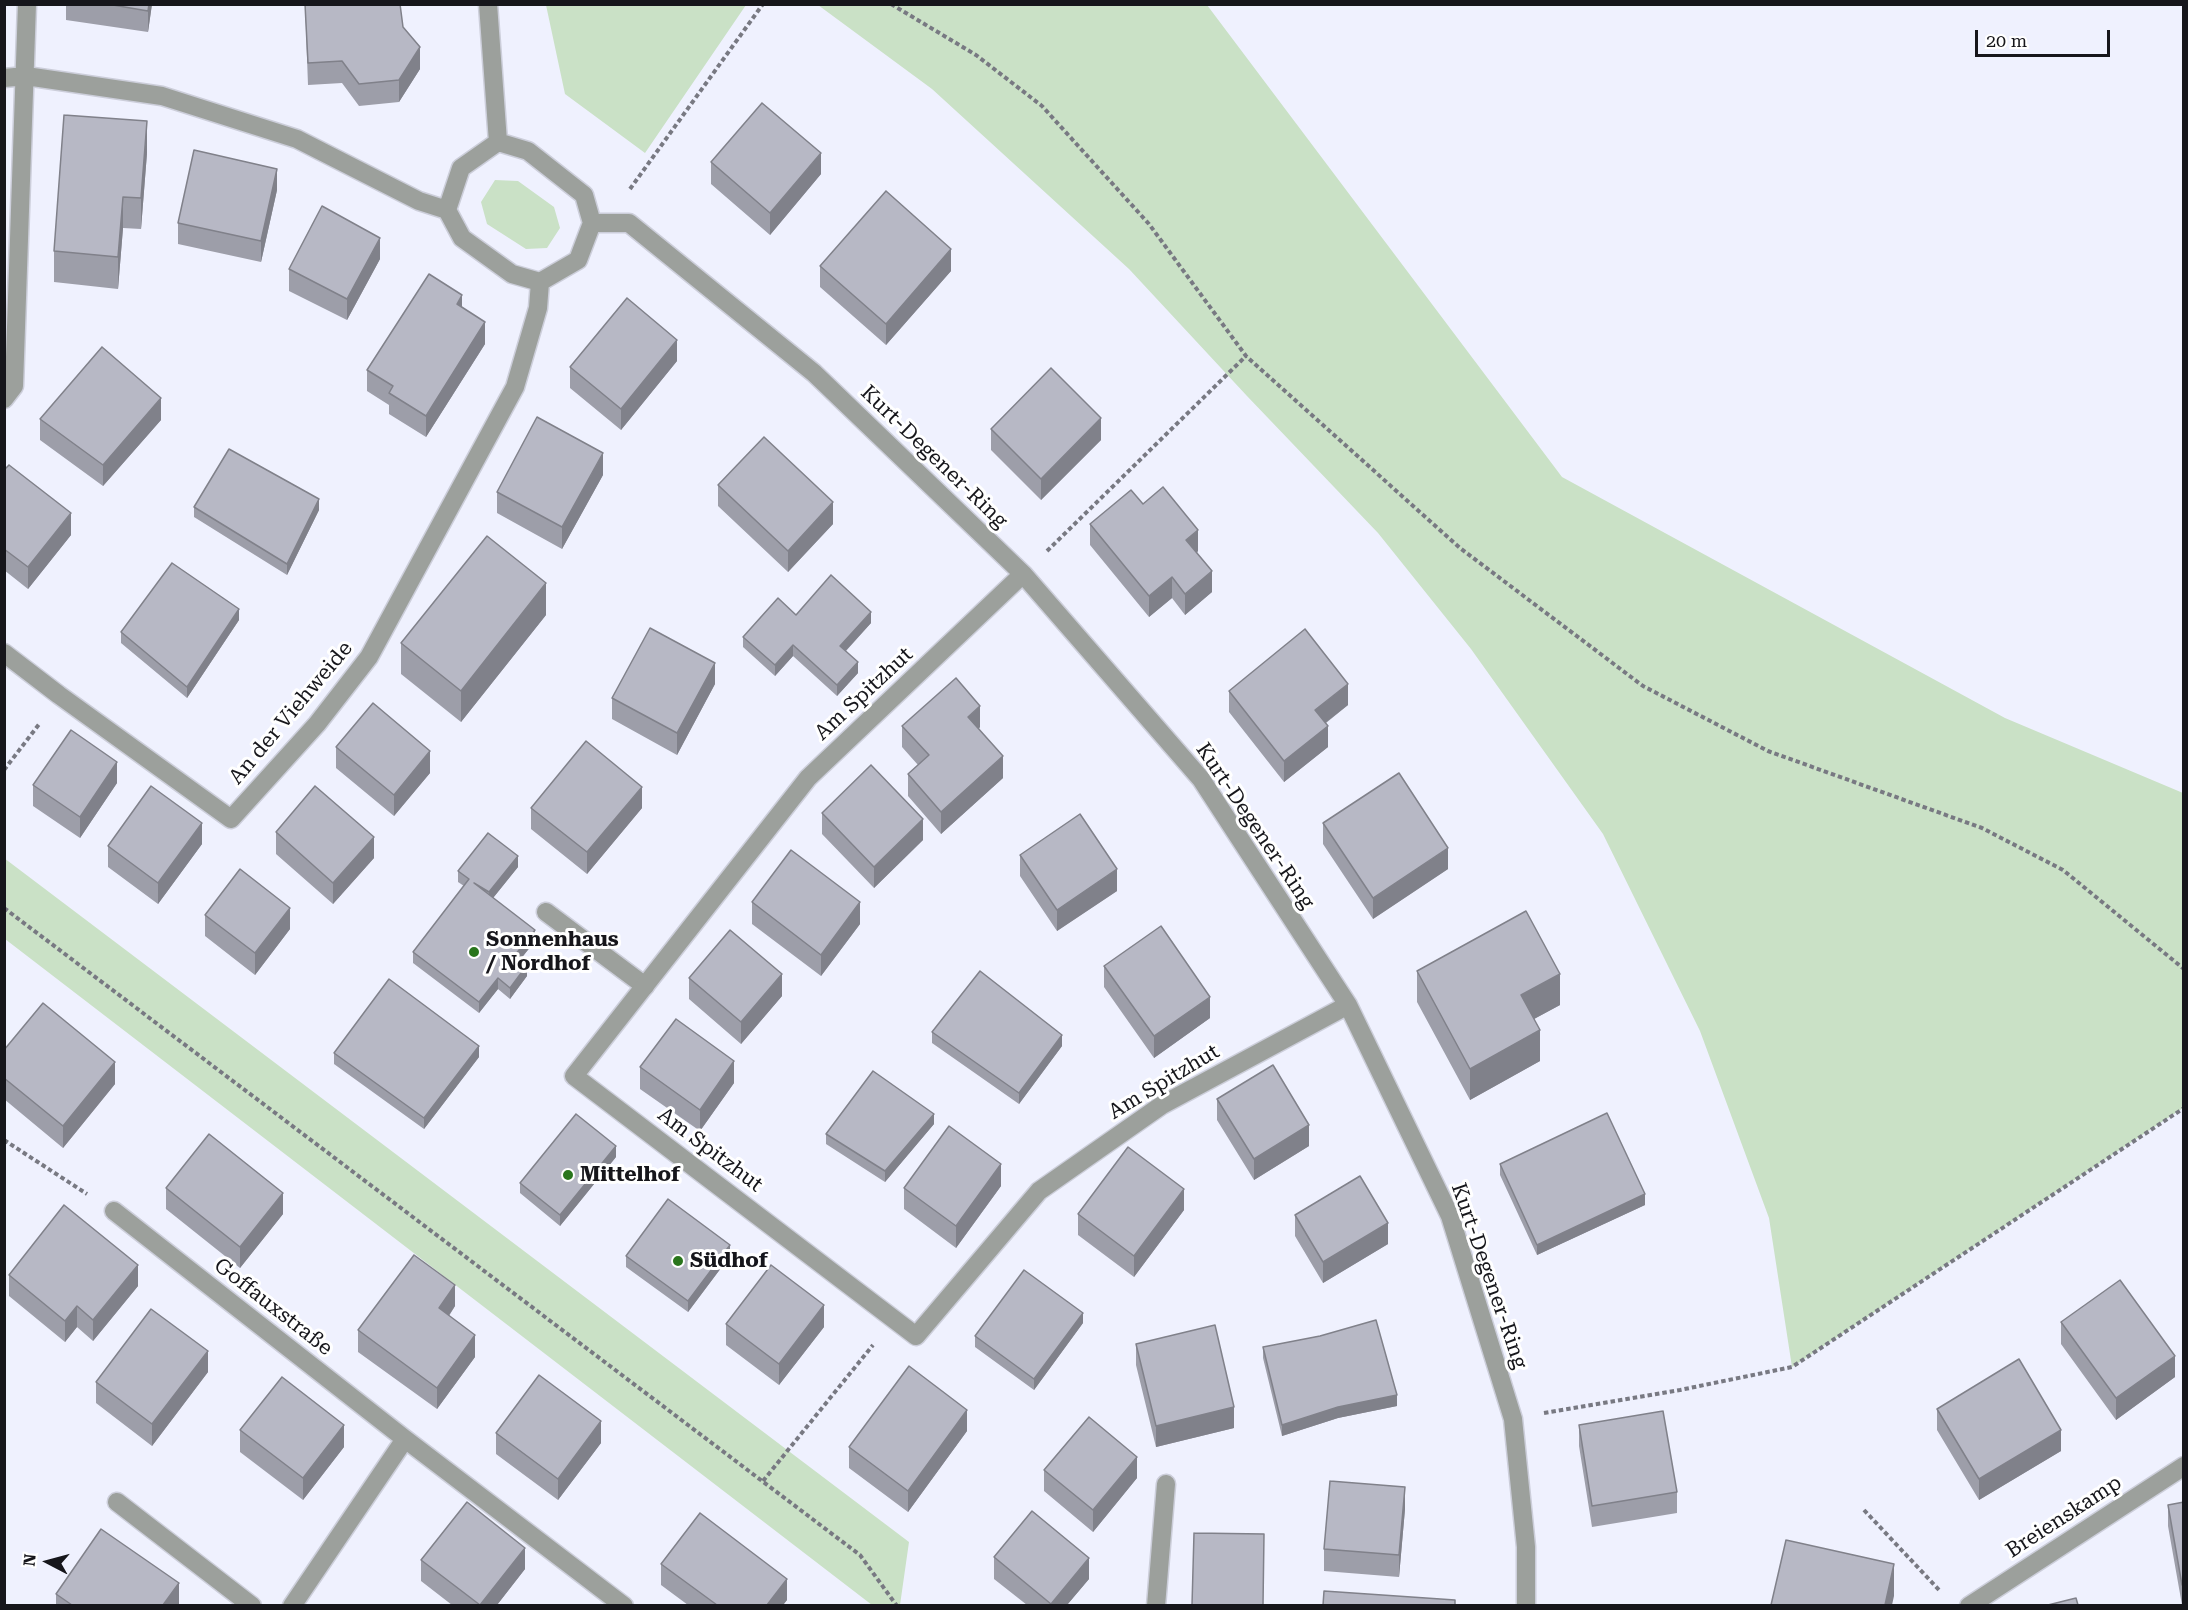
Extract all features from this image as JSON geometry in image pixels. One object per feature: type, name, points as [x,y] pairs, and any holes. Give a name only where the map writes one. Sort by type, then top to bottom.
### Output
[{"type":"street","points":[[4,399],[14,386],[27,4]]},
{"type":"street","points":[[488,4],[498,142]]},
{"type":"street","points":[[4,78],[26,76],[162,96],[297,139],[419,201],[447,210],[462,238],[512,274],[540,282],[578,260],[592,223],[584,195],[528,151],[498,142]]},
{"type":"street","points":[[447,210],[461,168],[498,142]]},
{"type":"street","points":[[592,223],[629,223]]},
{"type":"street","name":"Kurt-Degener-Ring","points":[[629,223],[814,373],[1023,574],[1201,779],[1348,1005],[1450,1216],[1513,1419],[1526,1547],[1526,1605]]},
{"type":"street","name":"An der Viehweide","points":[[4,653],[231,819],[317,724],[369,657],[515,387],[538,308],[540,282]]},
{"type":"street","name":"Am Spitzhut","points":[[1023,574],[808,778],[574,1076],[916,1336],[1039,1191],[1162,1105],[1348,1005]]},
{"type":"street","points":[[546,912],[645,986]]},
{"type":"street","name":"Goffauxstraße","points":[[114,1211],[405,1439],[624,1605]]},
{"type":"street","points":[[292,1605],[405,1439]]},
{"type":"street","name":"Breienskamp","points":[[1969,1605],[2184,1466]]},
{"type":"street","points":[[1156,1605],[1166,1484]]},
{"type":"street","points":[[117,1502],[252,1605]]},
{"type":"path","points":[[629,223],[630,189],[763,4]]},
{"type":"path","points":[[891,4],[976,55],[1042,106],[1149,224],[1246,356],[1460,548],[1643,686],[1768,751],[1982,828],[2063,870],[2184,969]]},
{"type":"path","points":[[1023,574],[1246,356]]},
{"type":"path","points":[[4,770],[59,695]]},
{"type":"path","points":[[4,908],[860,1555],[897,1605]]},
{"type":"path","points":[[1513,1419],[1680,1390],[1792,1367],[2184,1108]]},
{"type":"path","points":[[4,1140],[114,1211]]},
{"type":"path","points":[[763,1481],[894,1318]]},
{"type":"path","points":[[1864,1510],[1946,1597]]},
{"type":"green space","points":[[546,4],[746,5],[645,153],[565,94]]},
{"type":"green space","points":[[818,5],[1207,5],[1562,477],[2005,718],[2183,793],[2183,1108],[1792,1367],[1769,1218],[1700,1031],[1603,834],[1471,649],[1378,533],[1129,269],[932,89]]},
{"type":"green space","points":[[495,180],[518,181],[554,207],[560,228],[547,248],[526,249],[487,224],[481,202]]},
{"type":"green space","points":[[4,858],[909,1542],[900,1605],[872,1605],[5,939]]},
{"type":"building","points":[[107,4],[149,4],[148,11]]},
{"type":"building","points":[[305,4],[400,4],[403,27],[420,47],[399,80],[359,84],[342,61],[308,63]]},
{"type":"building","points":[[762,103],[821,153],[770,213],[711,162]]},
{"type":"building","points":[[64,115],[147,121],[141,198],[123,197],[118,257],[54,251]]},
{"type":"building","points":[[194,150],[277,169],[261,241],[178,223]]},
{"type":"building","points":[[886,191],[951,249],[886,324],[820,266]]},
{"type":"building","points":[[322,206],[380,238],[347,299],[289,269]]},
{"type":"building","points":[[429,274],[462,295],[457,304],[485,322],[426,416],[389,393],[393,386],[367,370]]},
{"type":"building","points":[[627,298],[677,340],[621,409],[570,367]]},
{"type":"building","points":[[102,347],[161,398],[103,465],[40,419]]},
{"type":"building","points":[[1051,368],[1101,418],[1041,479],[991,429]]},
{"type":"building","points":[[537,417],[603,453],[562,527],[497,492]]},
{"type":"building","points":[[764,437],[833,502],[788,551],[718,485]]},
{"type":"building","points":[[229,449],[319,499],[287,564],[194,507]]},
{"type":"building","points":[[9,465],[71,513],[28,567],[4,549],[4,470]]},
{"type":"building","points":[[1163,487],[1198,530],[1186,540],[1212,571],[1185,594],[1172,577],[1149,596],[1090,524],[1131,490],[1143,504]]},
{"type":"building","points":[[487,536],[546,583],[461,691],[401,643]]},
{"type":"building","points":[[172,563],[239,609],[187,687],[121,632]]},
{"type":"building","points":[[831,575],[871,612],[840,646],[858,662],[837,685],[793,645],[775,665],[743,637],[778,598],[796,615]]},
{"type":"building","points":[[650,628],[715,663],[677,733],[612,698]]},
{"type":"building","points":[[1305,629],[1348,684],[1315,710],[1328,726],[1284,761],[1229,691]]},
{"type":"building","points":[[956,678],[980,706],[968,717],[1003,756],[941,812],[908,774],[929,755],[902,726]]},
{"type":"building","points":[[373,703],[430,751],[394,795],[336,747]]},
{"type":"building","points":[[71,730],[117,762],[80,817],[33,785]]},
{"type":"building","points":[[586,741],[642,787],[587,852],[531,808]]},
{"type":"building","points":[[871,765],[923,819],[874,867],[822,813]]},
{"type":"building","points":[[1399,773],[1448,848],[1373,898],[1323,823]]},
{"type":"building","points":[[151,786],[202,823],[158,883],[108,846]]},
{"type":"building","points":[[315,786],[374,837],[333,883],[276,832]]},
{"type":"building","points":[[1080,814],[1117,869],[1057,910],[1020,855]]},
{"type":"building","name":"Sonnenhaus / Nordhof","points":[[488,833],[518,856],[489,892],[474,883],[535,930],[515,955],[527,965],[510,988],[498,978],[479,1002],[413,952],[469,879],[458,871]]},
{"type":"building","points":[[791,850],[860,902],[821,955],[752,902]]},
{"type":"building","points":[[240,869],[290,908],[255,953],[205,915]]},
{"type":"building","points":[[1526,911],[1560,974],[1521,995],[1540,1030],[1470,1069],[1417,971]]},
{"type":"building","points":[[1161,926],[1210,997],[1154,1036],[1104,966]]},
{"type":"building","points":[[730,930],[782,974],[741,1022],[689,978]]},
{"type":"building","points":[[980,971],[1062,1035],[1019,1093],[932,1032]]},
{"type":"building","points":[[389,979],[479,1046],[424,1118],[334,1053]]},
{"type":"building","points":[[43,1003],[115,1062],[63,1126],[4,1078],[4,1050]]},
{"type":"building","points":[[676,1019],[734,1061],[700,1110],[640,1067]]},
{"type":"building","points":[[1273,1065],[1309,1125],[1254,1159],[1217,1099]]},
{"type":"building","points":[[873,1071],[934,1114],[885,1171],[826,1134]]},
{"type":"building","points":[[1607,1113],[1645,1194],[1537,1245],[1500,1164]]},
{"type":"building","name":"Mittelhof","points":[[576,1114],[616,1146],[560,1215],[520,1183]]},
{"type":"building","points":[[949,1126],[1001,1164],[956,1226],[904,1188]]},
{"type":"building","points":[[209,1134],[283,1193],[240,1247],[166,1188]]},
{"type":"building","points":[[1128,1147],[1184,1189],[1134,1256],[1078,1214]]},
{"type":"building","points":[[1360,1176],[1388,1223],[1323,1262],[1295,1215]]},
{"type":"building","name":"Südhof","points":[[668,1199],[730,1245],[688,1301],[626,1256]]},
{"type":"building","points":[[64,1205],[138,1265],[93,1320],[77,1306],[65,1321],[9,1275]]},
{"type":"building","points":[[414,1255],[455,1285],[439,1308],[475,1335],[437,1388],[358,1330]]},
{"type":"building","points":[[771,1265],[824,1305],[779,1364],[726,1324]]},
{"type":"building","points":[[1024,1270],[1083,1313],[1034,1379],[975,1336]]},
{"type":"building","points":[[2120,1280],[2175,1356],[2116,1398],[2061,1322]]},
{"type":"building","points":[[151,1309],[208,1351],[152,1424],[96,1382]]},
{"type":"building","points":[[1376,1320],[1397,1395],[1338,1407],[1282,1425],[1263,1347],[1320,1336]]},
{"type":"building","points":[[1215,1325],[1234,1407],[1156,1426],[1136,1344]]},
{"type":"building","points":[[2019,1359],[2061,1430],[1979,1479],[1937,1409]]},
{"type":"building","points":[[909,1366],[967,1410],[908,1491],[849,1447]]},
{"type":"building","points":[[539,1375],[601,1421],[558,1479],[496,1433]]},
{"type":"building","points":[[282,1377],[344,1425],[303,1478],[240,1430]]},
{"type":"building","points":[[1663,1411],[1677,1492],[1592,1506],[1579,1425]]},
{"type":"building","points":[[1089,1417],[1137,1457],[1093,1510],[1044,1470]]},
{"type":"building","points":[[1330,1481],[1405,1487],[1399,1555],[1324,1549]]},
{"type":"building","points":[[467,1502],[525,1548],[480,1605],[421,1560]]},
{"type":"building","points":[[2184,1502],[2184,1584],[2182,1585],[2168,1505]]},
{"type":"building","points":[[1032,1511],[1089,1558],[1051,1604],[994,1557]]},
{"type":"building","points":[[700,1513],[787,1579],[767,1605],[717,1605],[661,1564]]},
{"type":"building","points":[[101,1529],[179,1583],[163,1605],[72,1605],[56,1594]]},
{"type":"building","points":[[1194,1533],[1264,1534],[1263,1605],[1192,1605]]},
{"type":"building","points":[[1786,1540],[1894,1564],[1885,1605],[1771,1605]]},
{"type":"building","points":[[1324,1591],[1455,1600],[1455,1605],[1323,1605]]},
{"type":"building","points":[[2076,1598],[2078,1605],[2048,1605]]},
{"type":"place","name":"Sonnenhaus / Nordhof","points":[[474,952]]},
{"type":"place","name":"Mittelhof","points":[[568,1175]]},
{"type":"place","name":"Südhof","points":[[678,1261]]}]
